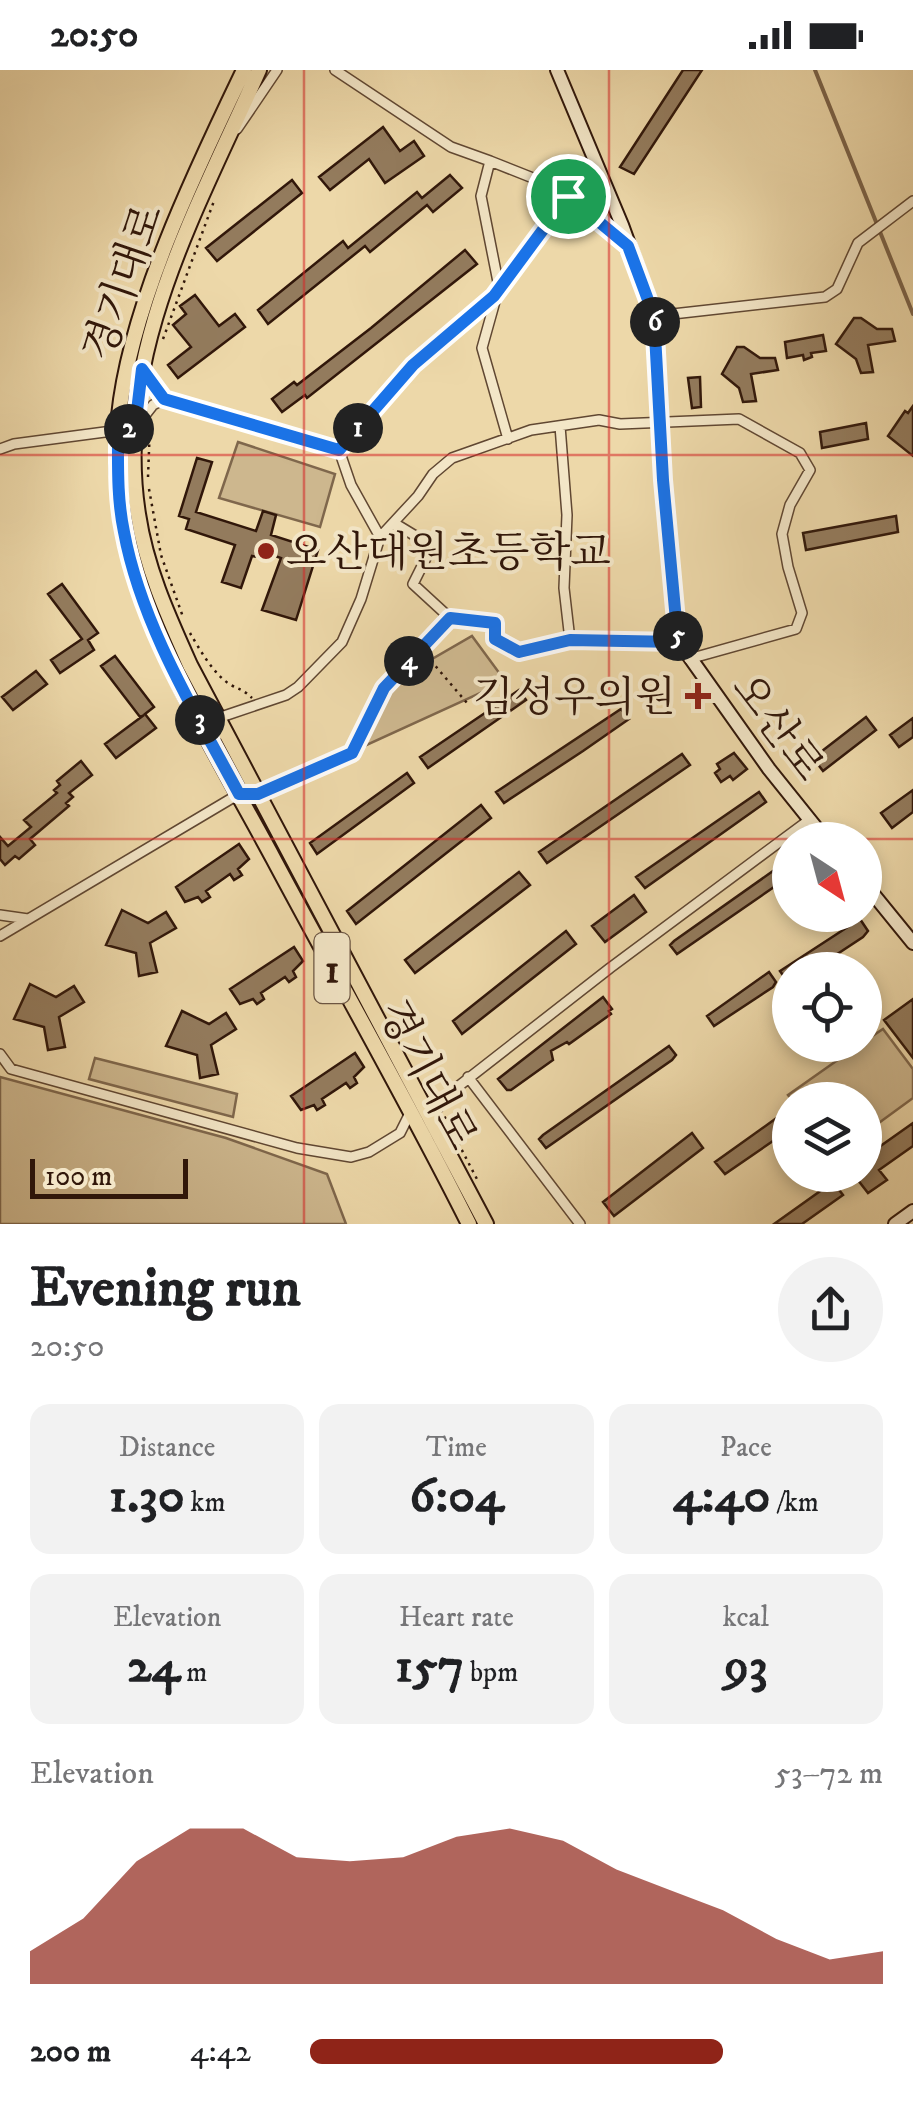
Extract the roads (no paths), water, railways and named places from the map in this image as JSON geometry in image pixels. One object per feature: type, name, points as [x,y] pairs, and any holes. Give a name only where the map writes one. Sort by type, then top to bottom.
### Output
[{"type":"main road","name":"경기대로","points":[[244,70],[178,217],[130,350],[118,432],[118,488],[124,532],[135,577],[173,666],[339,982],[412,1110],[469,1224]]},
{"type":"main road","name":"경기대로","points":[[259,70],[166,278],[142,369],[135,428],[138,514],[156,591],[220,723],[432,1106],[486,1224]]},
{"type":"street","points":[[228,138],[248,115],[276,70]]},
{"type":"street","points":[[335,70],[451,147],[543,182],[568,196],[628,246]]},
{"type":"street","name":"오산로","points":[[556,70],[654,316],[678,642],[809,820]]},
{"type":"street","points":[[490,161],[481,196],[499,288],[482,348],[508,438]]},
{"type":"street","points":[[339,450],[413,365],[467,322],[499,288],[568,196]]},
{"type":"street","points":[[654,316],[825,296],[837,288],[858,243],[913,201]]},
{"type":"street","points":[[142,369],[164,399],[339,450]]},
{"type":"street","points":[[0,449],[135,428],[153,405],[164,399]]},
{"type":"street","points":[[213,746],[224,716],[286,695],[342,642],[361,599],[380,538],[433,474],[452,458],[531,430],[599,420],[620,424],[740,419],[800,453],[810,470],[790,506],[782,534],[802,612],[796,629],[689,658]]},
{"type":"street","points":[[560,426],[566,515],[564,588],[570,640]]},
{"type":"street","points":[[339,450],[351,485],[380,538]]},
{"type":"street","points":[[394,523],[432,546],[413,584],[450,618],[495,623],[495,639],[519,652],[570,640],[678,642]]},
{"type":"street","points":[[0,936],[239,794],[258,794],[352,753],[384,688],[450,618]]},
{"type":"street","points":[[432,1106],[809,820]]},
{"type":"street","points":[[882,905],[913,944]]},
{"type":"street","points":[[0,915],[28,919]]},
{"type":"street","points":[[0,1054],[11,1068],[297,1148],[350,1158],[369,1152],[400,1132],[412,1110]]},
{"type":"street","points":[[468,1077],[580,1224]]},
{"type":"street","points":[[400,1132],[427,1141]]},
{"type":"street","points":[[895,1224],[913,1210]]},
{"type":"waterway","points":[[815,70],[913,314]]},
{"type":"place","name":"오산대원초등학교","points":[[266,551]]},
{"type":"place","name":"김성우의원","points":[[698,696]]}]
